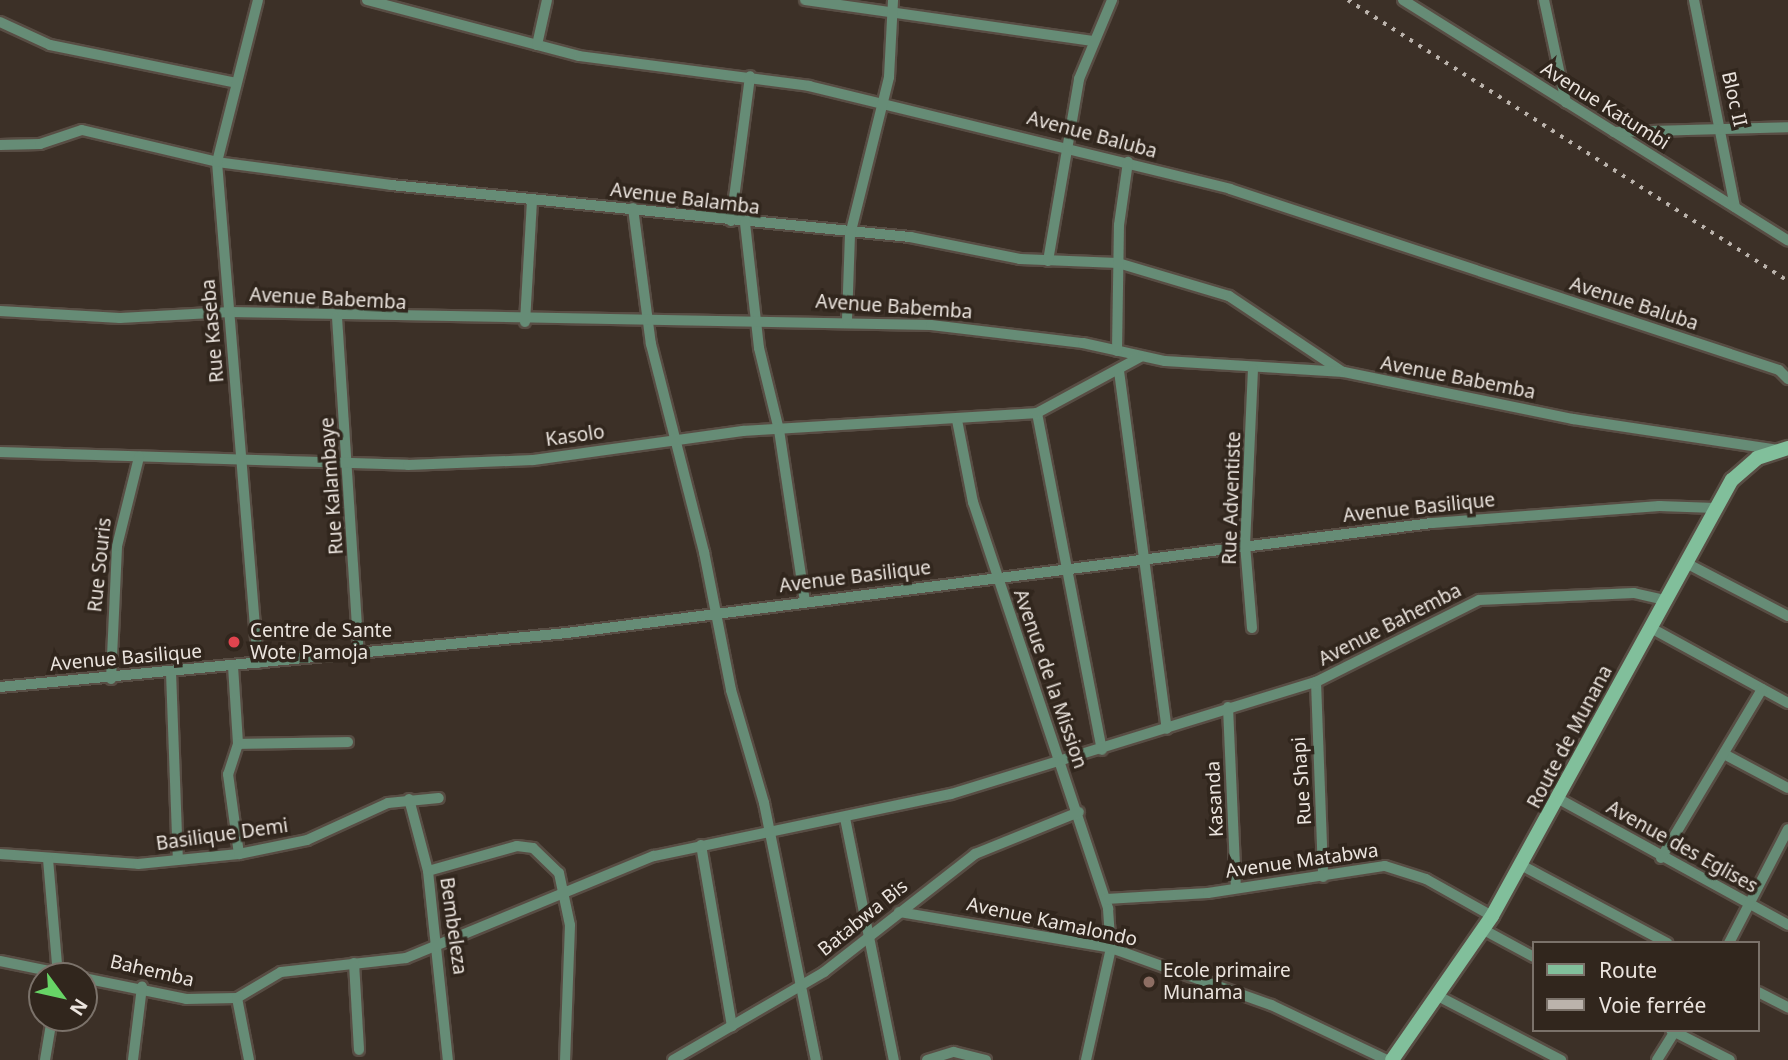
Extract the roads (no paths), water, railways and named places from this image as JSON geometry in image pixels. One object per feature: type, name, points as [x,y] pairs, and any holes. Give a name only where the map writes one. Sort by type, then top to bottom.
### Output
[{"type":"main road","name":"Route de Munana","points":[[1390,1060],[1484,930],[1559,799],[1715,508],[1743,467],[1782,449]]},
{"type":"street","name":"Rue Kaseba","points":[[258,0],[217,162],[258,663]]},
{"type":"street","name":"Avenue Baluba","points":[[367,0],[537,45],[671,72],[750,76],[1128,162],[1307,213],[1779,370],[1788,379]]},
{"type":"street","points":[[537,45],[547,0]]},
{"type":"street","points":[[805,0],[894,16],[1093,41]]},
{"type":"street","points":[[847,320],[850,235],[881,105],[894,16],[893,0]]},
{"type":"street","points":[[1048,261],[1066,146],[1093,41],[1112,0]]},
{"type":"street","name":"Avenue Katumbi","points":[[1403,0],[1788,241]]},
{"type":"street","points":[[1544,0],[1566,103]]},
{"type":"street","name":"Bloc II","points":[[1694,0],[1724,130],[1735,206]]},
{"type":"street","points":[[0,22],[50,45],[236,83]]},
{"type":"street","points":[[731,221],[750,76]]},
{"type":"street","points":[[1614,132],[1788,127]]},
{"type":"street","name":"Avenue Balamba","points":[[0,145],[40,144],[82,130],[217,162],[850,235],[910,237],[1048,261],[1118,263],[1229,296],[1344,372]]},
{"type":"street","points":[[1117,351],[1118,263],[1128,162]]},
{"type":"street","points":[[525,322],[532,200]]},
{"type":"street","points":[[633,208],[646,319],[769,834],[816,1060]]},
{"type":"street","points":[[745,223],[756,321],[779,429],[805,602]]},
{"type":"street","name":"Avenue Babemba","points":[[0,311],[120,318],[230,312],[525,322],[646,319],[847,320],[955,327],[1140,356],[1253,369],[1344,372],[1782,449]]},
{"type":"street","name":"Rue Kalambaye","points":[[337,317],[359,653]]},
{"type":"street","name":"Kasolo","points":[[0,452],[139,457],[242,455],[347,464],[533,460],[673,440],[779,429],[1037,413],[1119,371],[1140,356]]},
{"type":"street","name":"Rue Adventiste","points":[[1252,628],[1245,545],[1253,369]]},
{"type":"street","points":[[1119,371],[1167,729]]},
{"type":"street","points":[[1037,413],[1063,569],[1102,750]]},
{"type":"street","name":"Avenue de la Mission","points":[[957,420],[997,578],[1058,762],[1079,812],[1106,899],[1111,948],[1086,1060]]},
{"type":"street","name":"Rue Souris","points":[[111,679],[117,547],[139,457]]},
{"type":"street","name":"Avenue Basilique","points":[[0,687],[111,679],[359,653],[805,602],[1446,522],[1658,506],[1715,508]]},
{"type":"street","points":[[1686,563],[1788,616]]},
{"type":"street","name":"Avenue Bahemba","points":[[237,998],[281,972],[406,958],[566,896],[654,856],[845,818],[1102,750],[1316,682],[1479,600],[1634,593],[1665,600]]},
{"type":"street","points":[[1651,628],[1788,703]]},
{"type":"street","points":[[233,666],[238,744],[228,774],[239,853]]},
{"type":"street","points":[[171,672],[178,860]]},
{"type":"street","name":"Rue Shapi","points":[[1316,682],[1324,877]]},
{"type":"street","points":[[1661,858],[1762,689]]},
{"type":"street","name":"Kasanda","points":[[1228,708],[1236,888]]},
{"type":"street","points":[[238,744],[348,742]]},
{"type":"street","points":[[1724,754],[1788,788]]},
{"type":"street","name":"Basilique Demi","points":[[0,853],[48,859],[178,860],[239,853],[307,839],[369,808],[409,799],[439,798]]},
{"type":"street","name":"Bembeleza","points":[[409,799],[428,871],[448,1060]]},
{"type":"street","name":"Avenue des Eglises","points":[[1559,799],[1661,858],[1788,925]]},
{"type":"street","name":"Batabwa Bis","points":[[673,1060],[799,988],[994,843],[1079,812]]},
{"type":"street","points":[[845,818],[866,938],[894,1060]]},
{"type":"street","points":[[1730,941],[1788,829]]},
{"type":"street","points":[[701,845],[732,1026]]},
{"type":"street","points":[[428,871],[492,851],[533,848],[559,873],[566,896],[565,1060]]},
{"type":"street","points":[[48,859],[58,962]]},
{"type":"street","points":[[1521,865],[1663,941]]},
{"type":"street","name":"Avenue Matabwa","points":[[1106,899],[1236,888],[1385,866],[1426,879],[1492,916]]},
{"type":"street","name":"Avenue Kamalondo","points":[[899,912],[1111,948],[1271,1005],[1390,1060]]},
{"type":"street","points":[[1484,930],[1532,956]]},
{"type":"street","name":"Bahemba","points":[[0,961],[28,966]]},
{"type":"street","points":[[354,963],[359,1050]]},
{"type":"street","name":"Bahemba","points":[[98,979],[186,999],[237,998]]},
{"type":"street","points":[[133,1060],[142,987]]},
{"type":"street","points":[[1760,993],[1788,1007]]},
{"type":"street","points":[[1437,996],[1561,1060]]},
{"type":"street","points":[[237,998],[250,1060]]},
{"type":"street","points":[[45,1060],[50,1032]]},
{"type":"street","points":[[1657,1060],[1673,1032]]},
{"type":"street","points":[[1676,1032],[1730,1060]]},
{"type":"street","points":[[927,1060],[954,1052],[986,1060]]},
{"type":"railway","points":[[1348,0],[1788,281]]},
{"type":"place","name":"Centre de Sante Wote Pamoja","points":[[234,642]]},
{"type":"place","name":"Ecole primaire Munama","points":[[1149,982]]}]
